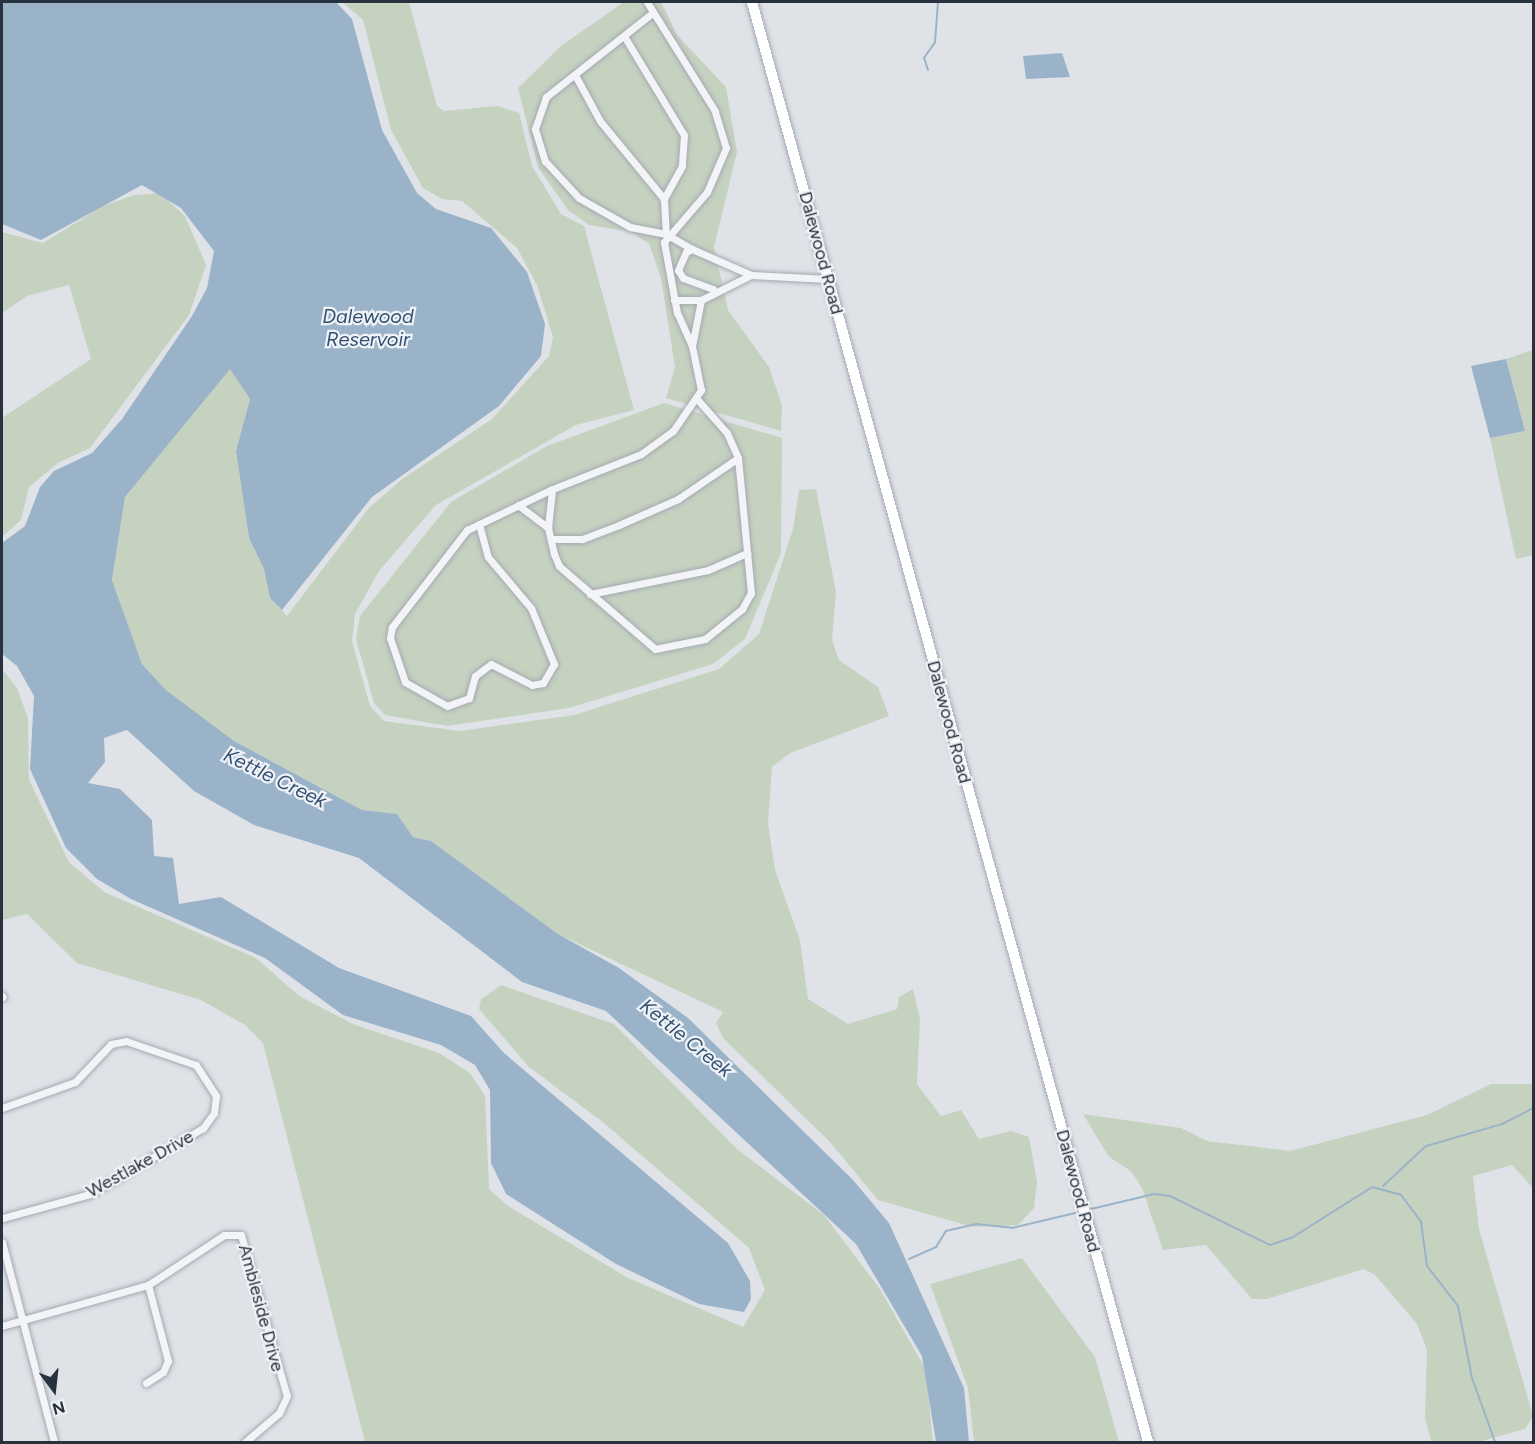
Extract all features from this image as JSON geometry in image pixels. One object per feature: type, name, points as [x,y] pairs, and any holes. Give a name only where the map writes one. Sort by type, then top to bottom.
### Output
[{"type":"main road","name":"Dalewood Road","points":[[752,2],[1148,1443]]},
{"type":"street","points":[[647,2],[651,14],[701,86],[726,148],[707,192],[666,234],[656,236],[603,214],[579,198],[545,161],[535,129],[538,114],[546,97],[651,14]]},
{"type":"street","points":[[552,489],[548,528],[559,566],[655,650],[693,645],[742,609],[751,593],[738,458],[727,433],[698,399],[692,346],[674,300],[664,199],[682,166],[684,135],[624,36]]},
{"type":"street","points":[[575,75],[600,121],[664,199]]},
{"type":"street","points":[[666,234],[692,249],[751,275],[828,279]]},
{"type":"street","points":[[692,249],[680,260],[678,270],[691,284],[713,289]]},
{"type":"street","points":[[692,346],[701,300],[713,289],[751,275]]},
{"type":"street","points":[[674,300],[701,300]]},
{"type":"street","points":[[478,525],[488,557],[531,608],[554,664],[543,683],[532,685],[491,664],[475,676],[469,698],[447,706],[405,682],[390,638],[392,627],[467,530],[552,489],[641,454],[674,431],[698,399]]},
{"type":"street","points":[[551,539],[582,539],[619,525],[678,499],[738,458]]},
{"type":"street","points":[[518,505],[548,528]]},
{"type":"street","points":[[590,594],[708,570],[747,553]]},
{"type":"street","name":"Westlake Drive","points":[[2,1108],[75,1082],[111,1044],[126,1041],[196,1065],[216,1096],[214,1113],[203,1128],[90,1194],[2,1218]]},
{"type":"street","name":"Ambleside Drive","points":[[2,1326],[148,1285],[224,1235],[246,1240],[287,1396],[279,1413],[245,1443]]},
{"type":"street","points":[[2,1242],[54,1443]]},
{"type":"street","points":[[146,1383],[163,1372],[168,1361],[148,1285]]},
{"type":"green space","points":[[342,2],[409,2],[437,106],[444,111],[497,106],[519,113],[532,166],[561,214],[584,226],[634,410],[576,425],[436,505],[379,571],[355,614],[352,641],[370,706],[384,721],[460,731],[574,715],[719,669],[759,634],[793,529],[799,490],[816,489],[836,592],[832,640],[839,660],[878,687],[889,716],[790,753],[772,767],[768,824],[775,870],[800,940],[808,999],[848,1024],[897,1009],[899,997],[913,989],[920,1019],[917,1084],[941,1116],[961,1110],[979,1139],[1011,1131],[1029,1137],[1037,1182],[1034,1208],[1018,1225],[973,1227],[878,1200],[830,1142],[723,1038],[716,1023],[723,1012],[558,934],[431,841],[413,837],[397,814],[362,810],[234,741],[166,690],[142,664],[112,580],[125,497],[230,368],[250,399],[236,451],[249,538],[264,569],[270,598],[287,616],[369,508],[401,480],[492,419],[549,356],[553,337],[537,285],[517,248],[462,201],[442,199],[423,188],[391,130],[363,20]]},
{"type":"green space","points":[[624,2],[661,2],[677,35],[726,87],[737,152],[714,247],[728,310],[769,367],[782,405],[781,431],[666,398],[675,367],[661,278],[649,244],[631,232],[589,225],[568,210],[538,167],[518,88],[561,46]]},
{"type":"green space","points":[[160,193],[185,216],[206,265],[189,315],[90,448],[58,463],[29,487],[21,520],[2,537],[2,418],[91,359],[69,285],[27,296],[2,313],[2,232],[43,243],[103,206],[134,195]]},
{"type":"green space","points":[[1533,350],[1533,555],[1516,559],[1490,438],[1525,431],[1506,359]]},
{"type":"green space","points":[[664,403],[782,438],[781,553],[745,639],[713,664],[569,708],[447,726],[385,715],[374,703],[356,639],[360,616],[451,502],[547,446]]},
{"type":"green space","points":[[2,669],[17,688],[28,718],[29,780],[69,862],[104,892],[256,958],[299,996],[353,1024],[439,1053],[470,1073],[485,1096],[489,1189],[508,1206],[628,1278],[743,1327],[765,1290],[749,1248],[604,1123],[529,1067],[479,1009],[481,999],[501,985],[614,1024],[737,1149],[824,1215],[880,1289],[926,1370],[933,1442],[365,1442],[263,1043],[245,1025],[201,1000],[77,963],[27,914],[2,920]]},
{"type":"green space","points":[[1491,1084],[1533,1084],[1533,1188],[1512,1165],[1473,1176],[1479,1229],[1533,1416],[1525,1429],[1478,1442],[1431,1441],[1425,1417],[1427,1350],[1417,1324],[1375,1275],[1364,1269],[1267,1299],[1252,1299],[1206,1245],[1163,1250],[1142,1188],[1131,1171],[1109,1157],[1083,1114],[1181,1128],[1207,1141],[1290,1151],[1427,1115]]},
{"type":"green space","points":[[1022,1258],[1095,1357],[1119,1442],[974,1442],[968,1388],[930,1284]]},
{"type":"water","name":"Dalewood Reservoir","points":[[2,2],[336,2],[352,19],[382,130],[417,193],[436,209],[491,228],[527,272],[545,324],[541,356],[499,406],[372,497],[282,610],[270,598],[264,569],[249,538],[236,451],[250,399],[230,369],[125,497],[112,580],[142,664],[166,690],[234,741],[362,810],[397,814],[413,837],[431,841],[558,934],[619,968],[688,1018],[853,1180],[889,1223],[964,1388],[969,1442],[936,1442],[922,1356],[856,1244],[606,1011],[522,982],[359,858],[254,825],[194,791],[127,730],[104,738],[105,762],[88,783],[120,789],[152,820],[154,856],[173,858],[179,904],[221,897],[339,968],[471,1016],[504,1053],[728,1243],[750,1281],[751,1299],[744,1312],[699,1304],[616,1264],[506,1194],[491,1163],[490,1090],[475,1065],[441,1045],[343,1015],[265,958],[131,899],[97,879],[66,848],[30,769],[34,696],[17,666],[2,654],[2,543],[25,526],[40,487],[54,471],[92,453],[122,419],[192,316],[207,288],[214,251],[181,208],[142,185],[41,240],[2,224]]},
{"type":"water","points":[[1062,53],[1070,77],[1026,79],[1023,56]]},
{"type":"water","points":[[1506,359],[1525,431],[1490,438],[1471,366]]},
{"type":"waterway","points":[[928,70],[924,58],[935,42],[938,2]]},
{"type":"waterway","points":[[1383,1186],[1426,1146],[1502,1124],[1534,1108]]},
{"type":"waterway","points":[[1091,1209],[1154,1194],[1170,1196],[1270,1245],[1293,1237],[1372,1187],[1401,1195],[1421,1222],[1427,1266],[1458,1306],[1472,1378],[1495,1442]]},
{"type":"waterway","points":[[909,1259],[936,1247],[946,1231],[976,1224],[1012,1228],[1075,1213]]},
{"type":"water label","name":"Kettle Creek","points":[[275,778]]},
{"type":"water label","name":"Kettle Creek","points":[[686,1038]]}]
